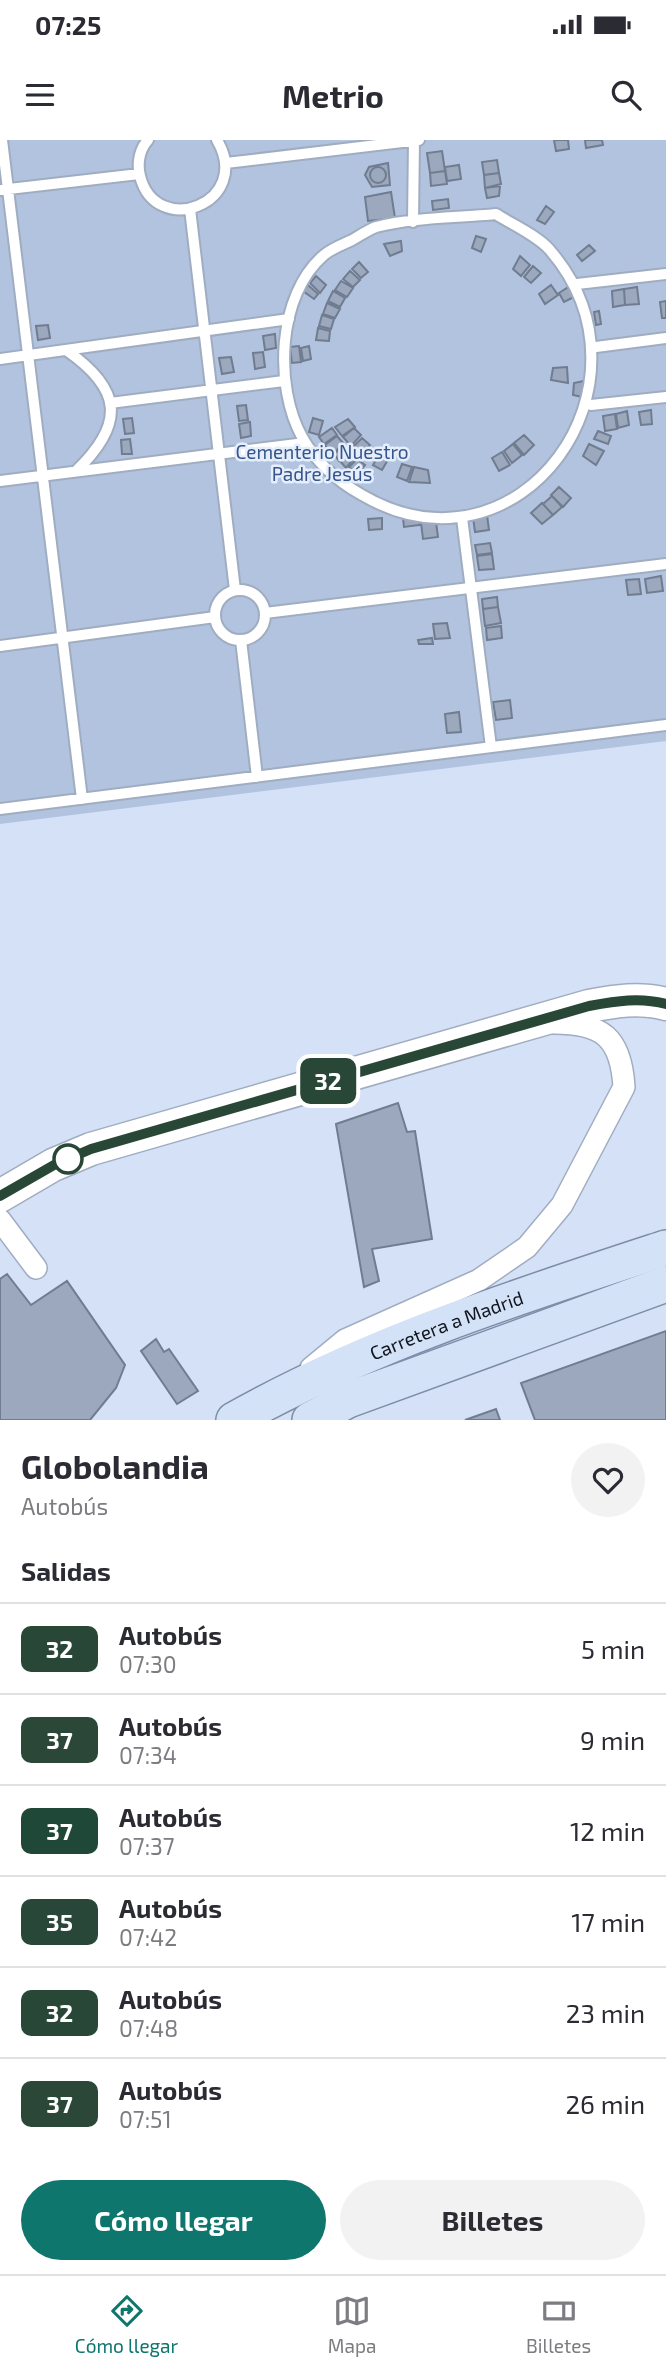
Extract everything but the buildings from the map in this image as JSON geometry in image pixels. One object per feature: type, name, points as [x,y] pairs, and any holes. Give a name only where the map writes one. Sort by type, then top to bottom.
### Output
[{"type":"main road","name":"Carretera a Madrid","points":[[234,1420],[281,1394],[481,1309],[666,1248]]},
{"type":"main road","name":"Carretera a Madrid","points":[[310,1420],[348,1400],[666,1284]]},
{"type":"street","points":[[0,1196],[54,1165],[91,1149],[531,1023],[621,1000],[650,1000],[666,1004]]},
{"type":"street","points":[[281,1394],[345,1340],[490,1272],[527,1247],[562,1205],[624,1087],[623,1066],[617,1049],[608,1036],[592,1026],[531,1023]]},
{"type":"street","points":[[0,1220],[36,1268]]},
{"type":"street","points":[[490,1272],[550,1286]]},
{"type":"lane","points":[[2,140],[4,190],[28,355],[82,799]]},
{"type":"lane","points":[[148,140],[139,159],[139,174],[152,198],[163,206],[190,209],[202,205],[220,188],[226,163],[217,140]]},
{"type":"lane","points":[[226,163],[416,140],[413,222]]},
{"type":"lane","points":[[4,190],[139,174]]},
{"type":"lane","points":[[190,209],[235,590]]},
{"type":"lane","points":[[496,214],[548,247],[577,284],[596,347],[591,405],[556,467],[511,502],[462,518],[450,519],[388,510],[336,480],[305,443],[297,428],[284,381],[289,319],[304,281],[324,255],[374,228],[496,214]]},
{"type":"lane","points":[[577,284],[666,274]]},
{"type":"lane","points":[[0,359],[289,319]]},
{"type":"lane","points":[[596,347],[666,338]]},
{"type":"lane","points":[[66,350],[101,378],[110,403],[108,427],[101,446],[75,471]]},
{"type":"lane","points":[[110,403],[284,381]]},
{"type":"lane","points":[[591,405],[666,397]]},
{"type":"lane","points":[[0,481],[305,443]]},
{"type":"lane","points":[[462,518],[491,747]]},
{"type":"lane","points":[[265,613],[666,564]]},
{"type":"lane","points":[[235,590],[252,592],[263,605],[265,613],[259,632],[241,640],[220,631],[215,617],[218,603],[235,590]]},
{"type":"lane","points":[[0,646],[215,617]]},
{"type":"lane","points":[[241,640],[257,777]]},
{"type":"lane","points":[[0,809],[666,725]]},
{"type":"green space","name":"Cementerio Nuestro Padre Jesús","points":[[0,140],[666,140],[666,741],[0,824]]},
{"type":"bus line","name":"32","points":[[0,1196],[54,1165],[91,1149],[129,1138],[589,1006],[621,1000],[650,1000],[666,1004]]}]
